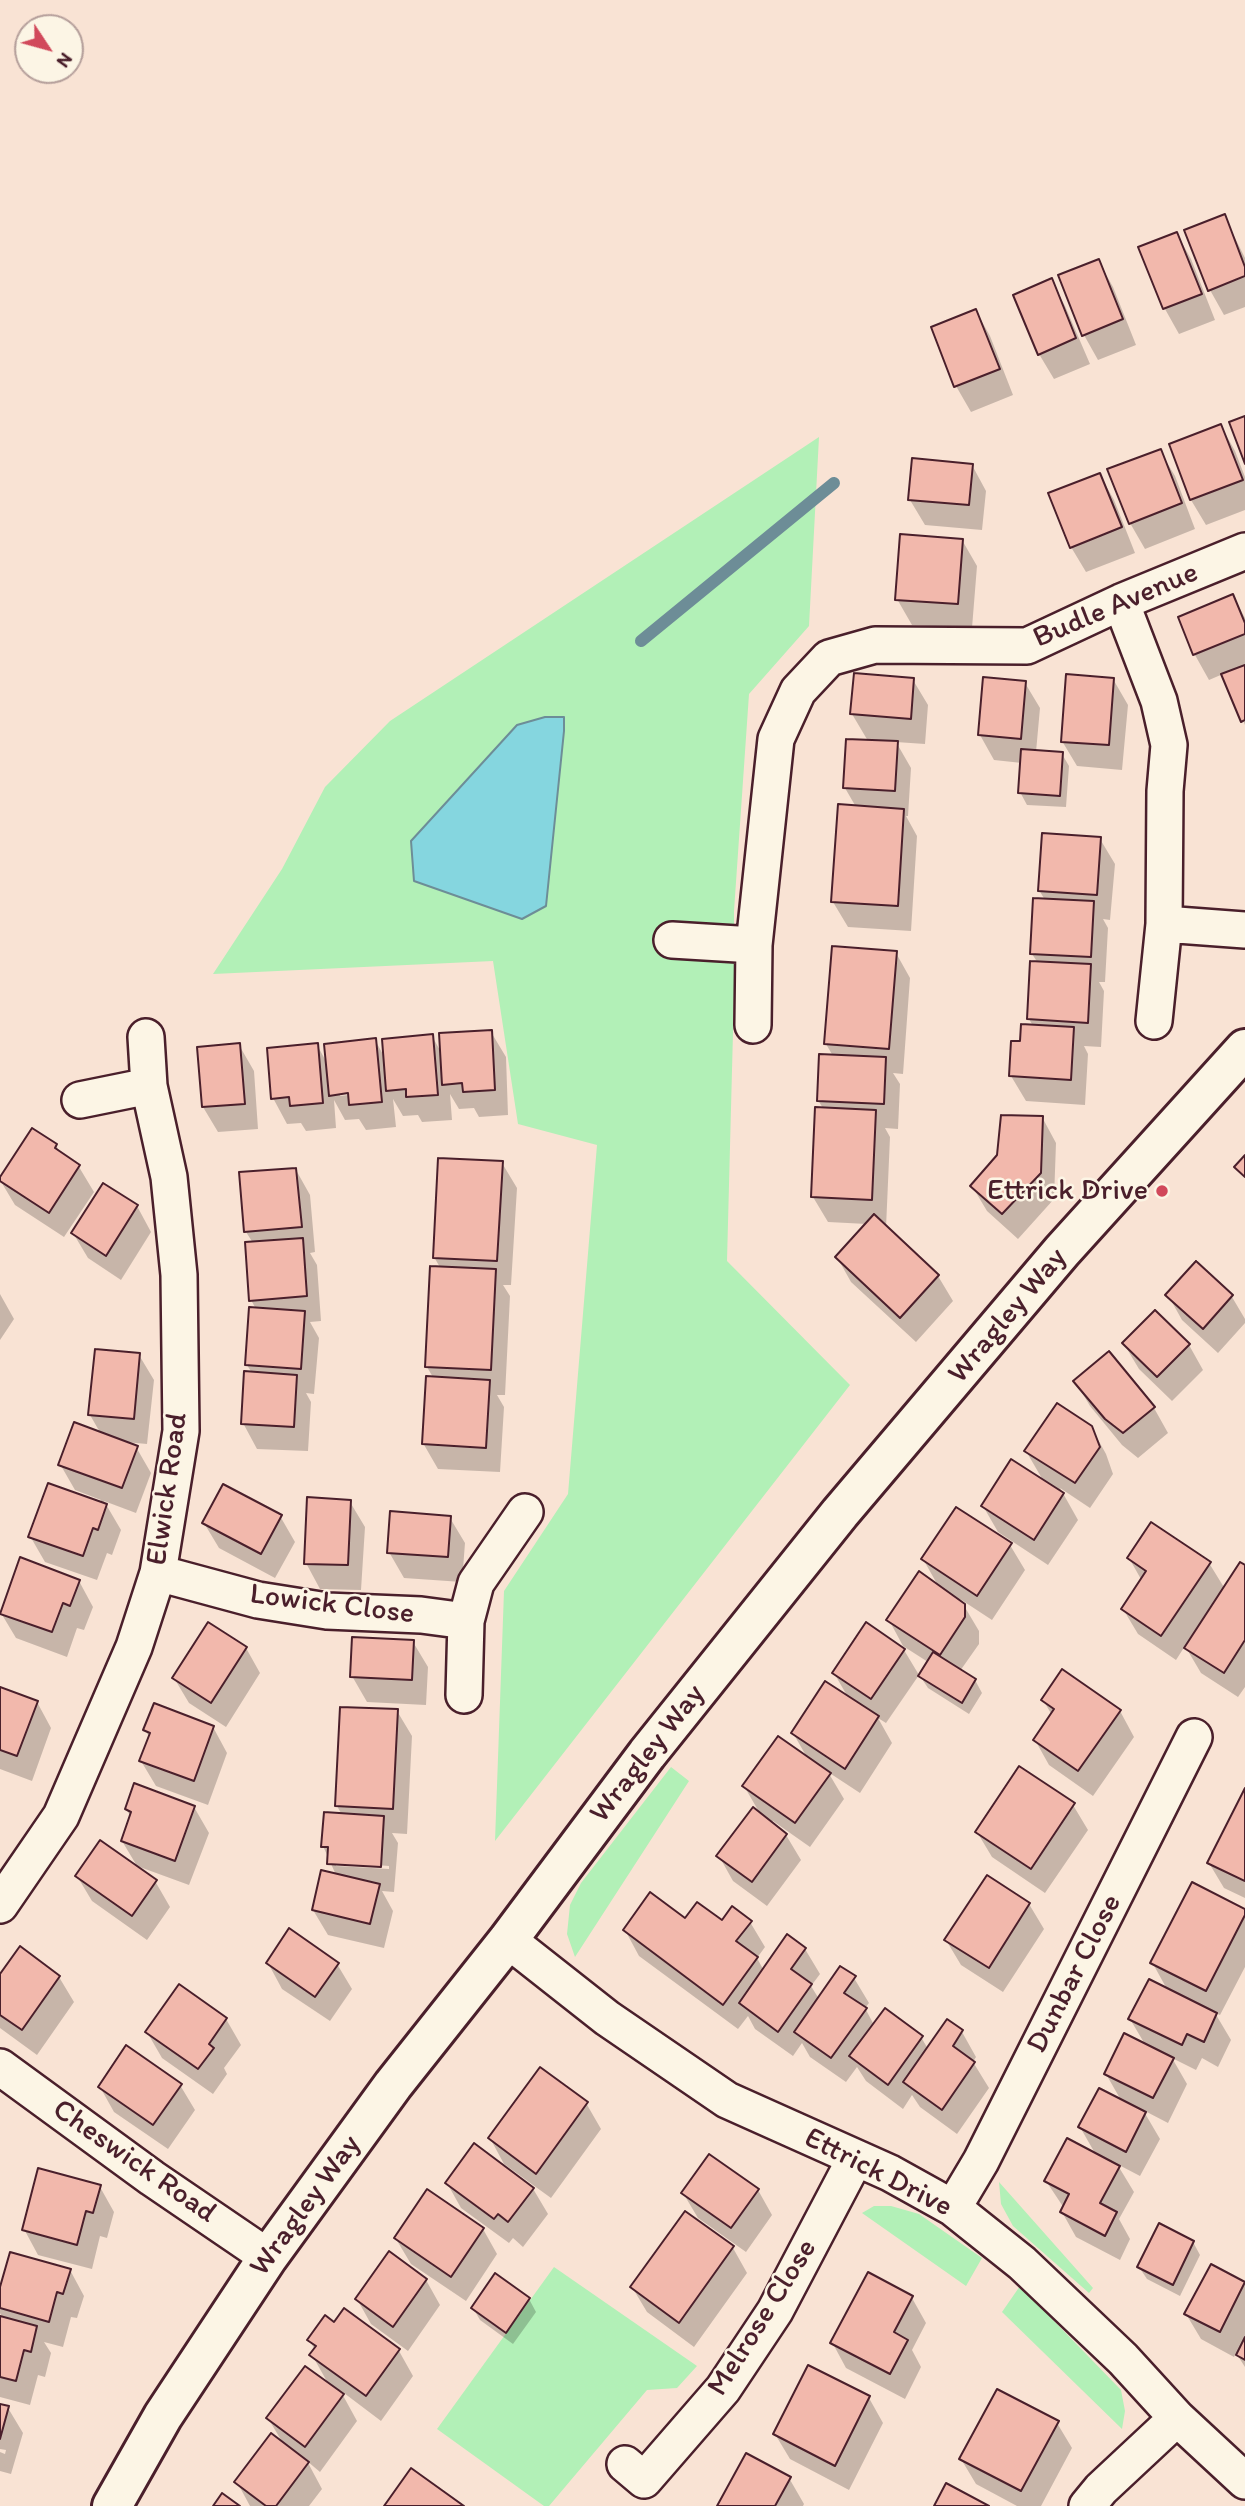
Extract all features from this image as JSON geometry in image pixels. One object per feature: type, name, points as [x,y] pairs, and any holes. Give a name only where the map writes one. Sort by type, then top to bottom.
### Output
[{"type":"street","name":"Budle Avenue","points":[[753,1025],[754,945],[776,739],[798,691],[829,659],[875,645],[1027,646],[1121,602],[1245,551]]},
{"type":"street","points":[[1121,602],[1159,701],[1168,745],[1164,924],[1154,1021]]},
{"type":"street","points":[[1164,924],[1245,930]]},
{"type":"street","points":[[672,940],[754,945]]},
{"type":"street","name":"Elwick Road","points":[[4,1891],[61,1816],[129,1658],[158,1573],[181,1431],[179,1275],[169,1177],[149,1086],[146,1037]]},
{"type":"street","name":"Wragley Way","points":[[112,2506],[163,2416],[268,2257],[393,2085],[508,1940],[646,1754],[840,1513],[1062,1251],[1245,1049]]},
{"type":"street","points":[[80,1100],[149,1086]]},
{"type":"street","points":[[464,1695],[466,1621],[477,1583],[525,1512]]},
{"type":"street","name":"Lowick Close","points":[[158,1573],[258,1600],[327,1611],[421,1615],[466,1621]]},
{"type":"street","name":"Dunbar Close","points":[[953,2208],[981,2161],[1194,1737]]},
{"type":"street","name":"Ettrick Drive","points":[[508,1940],[607,2018],[727,2100],[890,2173],[953,2208],[1022,2263],[1124,2359],[1177,2418],[1245,2481]]},
{"type":"street","name":"Cheswick Road","points":[[0,2067],[152,2178],[268,2257]]},
{"type":"street","name":"Melrose Close","points":[[625,2464],[644,2480],[723,2389],[775,2311],[855,2159]]},
{"type":"street","points":[[1087,2506],[1101,2489],[1177,2418]]},
{"type":"green space","points":[[819,437],[809,626],[749,694],[734,911],[727,1261],[850,1385],[495,1841],[504,1591],[568,1494],[597,1145],[518,1124],[493,961],[213,974],[282,869],[325,787],[390,721]],"holes":[[[563,717],[564,731],[546,906],[415,882],[411,841],[517,725]]]},
{"type":"green space","points":[[671,1767],[689,1781],[575,1957],[567,1934],[570,1905],[581,1883]]},
{"type":"green space","points":[[999,2182],[1093,2288],[1089,2293],[1013,2226],[1001,2204]]},
{"type":"green space","points":[[874,2206],[891,2206],[919,2214],[982,2258],[966,2286],[862,2213]]},
{"type":"green space","points":[[554,2267],[697,2366],[677,2388],[647,2390],[549,2506],[544,2506],[437,2429]]},
{"type":"green space","points":[[1020,2286],[1121,2390],[1125,2411],[1122,2429],[1002,2312]]},
{"type":"water","points":[[545,717],[564,717],[546,906],[522,919],[414,881],[411,841],[517,725]]},
{"type":"building","points":[[1225,214],[1245,267],[1245,276],[1208,291],[1184,230]]},
{"type":"building","points":[[1177,232],[1202,294],[1163,309],[1138,247]]},
{"type":"building","points":[[1099,259],[1123,319],[1082,336],[1058,275]]},
{"type":"building","points":[[1052,278],[1076,338],[1038,355],[1013,295]]},
{"type":"building","points":[[976,309],[1000,369],[954,387],[931,327]]},
{"type":"building","points":[[1245,416],[1245,464],[1229,422]]},
{"type":"building","points":[[1221,424],[1243,480],[1190,500],[1169,444]]},
{"type":"building","points":[[1161,449],[1182,503],[1129,524],[1107,469]]},
{"type":"building","points":[[912,458],[973,464],[969,505],[908,500]]},
{"type":"building","points":[[1100,473],[1122,527],[1070,548],[1048,493]]},
{"type":"building","points":[[900,534],[963,539],[958,604],[895,600]]},
{"type":"building","points":[[1233,594],[1245,623],[1245,634],[1193,655],[1178,617]]},
{"type":"building","points":[[1245,665],[1245,720],[1241,722],[1221,674]]},
{"type":"building","points":[[854,673],[914,678],[911,719],[850,714]]},
{"type":"building","points":[[1066,674],[1114,678],[1109,745],[1061,742]]},
{"type":"building","points":[[983,677],[1026,681],[1021,739],[978,735]]},
{"type":"building","points":[[846,739],[898,741],[895,791],[843,788]]},
{"type":"building","points":[[1021,749],[1063,752],[1060,796],[1018,793]]},
{"type":"building","points":[[838,804],[904,809],[898,906],[831,902]]},
{"type":"building","points":[[1042,833],[1101,837],[1097,895],[1038,891]]},
{"type":"building","points":[[1033,898],[1094,901],[1091,957],[1030,954]]},
{"type":"building","points":[[832,946],[897,951],[889,1049],[824,1044]]},
{"type":"building","points":[[1030,961],[1091,964],[1088,1023],[1027,1019]]},
{"type":"building","points":[[1021,1024],[1074,1027],[1071,1080],[1009,1076],[1011,1041],[1020,1041]]},
{"type":"building","points":[[492,1030],[495,1090],[463,1092],[462,1083],[442,1085],[439,1033]]},
{"type":"building","points":[[433,1034],[438,1095],[406,1097],[406,1089],[386,1091],[382,1039]]},
{"type":"building","points":[[376,1038],[382,1102],[349,1105],[348,1093],[329,1096],[324,1044]]},
{"type":"building","points":[[240,1043],[245,1104],[202,1107],[197,1047]]},
{"type":"building","points":[[318,1043],[323,1103],[290,1106],[289,1097],[271,1099],[267,1048]]},
{"type":"building","points":[[819,1054],[886,1057],[884,1104],[817,1101]]},
{"type":"building","points":[[815,1107],[876,1110],[872,1200],[811,1197]]},
{"type":"building","points":[[1001,1115],[1043,1116],[1041,1173],[1002,1214],[970,1186],[997,1155]]},
{"type":"building","points":[[32,1128],[57,1144],[55,1148],[80,1165],[49,1213],[0,1181]]},
{"type":"building","points":[[1245,1155],[1245,1177],[1234,1167]]},
{"type":"building","points":[[438,1158],[503,1161],[497,1261],[433,1258]]},
{"type":"building","points":[[296,1168],[302,1227],[244,1232],[239,1172]]},
{"type":"building","points":[[103,1183],[138,1205],[106,1256],[71,1233]]},
{"type":"building","points":[[874,1214],[939,1275],[900,1318],[835,1257]]},
{"type":"building","points":[[303,1238],[307,1296],[249,1301],[245,1242]]},
{"type":"building","points":[[1196,1261],[1233,1295],[1203,1329],[1165,1295]]},
{"type":"building","points":[[430,1266],[496,1269],[491,1370],[425,1367]]},
{"type":"building","points":[[249,1307],[305,1311],[301,1369],[245,1365]]},
{"type":"building","points":[[1155,1310],[1190,1344],[1157,1377],[1122,1343]]},
{"type":"building","points":[[95,1349],[140,1353],[134,1419],[88,1415]]},
{"type":"building","points":[[1109,1351],[1155,1407],[1123,1433],[1105,1419],[1073,1381]]},
{"type":"building","points":[[244,1371],[297,1375],[294,1427],[241,1424]]},
{"type":"building","points":[[426,1376],[490,1380],[486,1448],[422,1444]]},
{"type":"building","points":[[1057,1403],[1092,1426],[1100,1447],[1075,1483],[1024,1451]]},
{"type":"building","points":[[74,1422],[138,1446],[122,1488],[58,1465]]},
{"type":"building","points":[[1011,1459],[1064,1493],[1034,1540],[981,1506]]},
{"type":"building","points":[[48,1483],[107,1504],[98,1530],[93,1528],[83,1556],[28,1537]]},
{"type":"building","points":[[223,1484],[282,1515],[261,1554],[202,1523]]},
{"type":"building","points":[[307,1497],[351,1500],[348,1565],[304,1564]]},
{"type":"building","points":[[956,1507],[1012,1543],[977,1596],[921,1559]]},
{"type":"building","points":[[390,1511],[451,1516],[448,1557],[387,1553]]},
{"type":"building","points":[[1151,1522],[1211,1562],[1161,1636],[1121,1609],[1146,1571],[1127,1558]]},
{"type":"building","points":[[20,1557],[80,1580],[70,1606],[63,1603],[52,1632],[0,1614]]},
{"type":"building","points":[[1240,1562],[1245,1565],[1245,1640],[1224,1673],[1184,1648]]},
{"type":"building","points":[[919,1571],[965,1604],[965,1617],[940,1655],[886,1620]]},
{"type":"building","points":[[208,1622],[247,1647],[211,1703],[172,1678]]},
{"type":"building","points":[[866,1622],[905,1649],[871,1699],[832,1673]]},
{"type":"building","points":[[352,1637],[414,1640],[412,1680],[350,1677]]},
{"type":"building","points":[[933,1652],[976,1679],[962,1703],[918,1676]]},
{"type":"building","points":[[1062,1669],[1121,1710],[1078,1771],[1033,1740],[1054,1709],[1041,1700]]},
{"type":"building","points":[[825,1681],[879,1716],[845,1769],[791,1733]]},
{"type":"building","points":[[0,1687],[38,1701],[17,1756],[0,1750]]},
{"type":"building","points":[[154,1703],[214,1726],[194,1781],[139,1761],[150,1733],[143,1730]]},
{"type":"building","points":[[340,1707],[398,1709],[393,1809],[335,1806]]},
{"type":"building","points":[[778,1736],[831,1773],[795,1823],[742,1786]]},
{"type":"building","points":[[1019,1766],[1075,1803],[1031,1869],[975,1832]]},
{"type":"building","points":[[134,1783],[195,1806],[175,1861],[121,1841],[131,1812],[125,1809]]},
{"type":"building","points":[[1245,1788],[1245,1881],[1207,1863]]},
{"type":"building","points":[[753,1807],[787,1834],[752,1882],[716,1856]]},
{"type":"building","points":[[324,1812],[384,1816],[381,1867],[327,1864],[328,1847],[321,1847]]},
{"type":"building","points":[[100,1840],[157,1880],[132,1916],[75,1876]]},
{"type":"building","points":[[321,1870],[380,1884],[370,1924],[312,1910]]},
{"type":"building","points":[[987,1875],[1030,1903],[989,1968],[944,1940]]},
{"type":"building","points":[[1192,1882],[1245,1909],[1245,1915],[1206,1991],[1150,1963]]},
{"type":"building","points":[[650,1892],[685,1918],[697,1902],[722,1920],[732,1906],[752,1921],[736,1941],[758,1957],[723,2005],[623,1930]]},
{"type":"building","points":[[289,1928],[339,1963],[315,1997],[266,1963]]},
{"type":"building","points":[[787,1934],[806,1948],[791,1969],[812,1984],[778,2032],[739,2003]]},
{"type":"building","points":[[20,1946],[60,1976],[22,2030],[0,2015],[0,1974]]},
{"type":"building","points":[[840,1966],[856,1976],[844,1993],[867,2008],[831,2058],[794,2032]]},
{"type":"building","points":[[1149,1979],[1217,2013],[1204,2042],[1187,2034],[1182,2045],[1128,2019]]},
{"type":"building","points":[[179,1984],[227,2018],[209,2044],[214,2048],[198,2069],[145,2032]]},
{"type":"building","points":[[885,2008],[923,2036],[888,2085],[849,2056]]},
{"type":"building","points":[[947,2019],[963,2030],[953,2046],[975,2062],[942,2110],[903,2082]]},
{"type":"building","points":[[1124,2033],[1174,2058],[1153,2098],[1104,2074]]},
{"type":"building","points":[[126,2045],[182,2084],[153,2125],[98,2087]]},
{"type":"building","points":[[540,2067],[588,2102],[536,2174],[488,2138]]},
{"type":"building","points":[[1099,2088],[1146,2112],[1126,2152],[1078,2127]]},
{"type":"building","points":[[1067,2138],[1120,2166],[1100,2203],[1117,2212],[1105,2236],[1060,2212],[1069,2194],[1044,2181]]},
{"type":"building","points":[[474,2143],[534,2188],[508,2222],[498,2214],[494,2219],[445,2183]]},
{"type":"building","points":[[709,2154],[759,2189],[731,2228],[681,2193]]},
{"type":"building","points":[[38,2168],[101,2185],[93,2213],[86,2211],[77,2245],[22,2230]]},
{"type":"building","points":[[427,2189],[484,2228],[451,2277],[394,2238]]},
{"type":"building","points":[[685,2211],[734,2246],[679,2323],[630,2287]]},
{"type":"building","points":[[1159,2223],[1194,2241],[1173,2285],[1137,2267]]},
{"type":"building","points":[[389,2251],[427,2279],[393,2327],[355,2299]]},
{"type":"building","points":[[10,2252],[71,2269],[63,2294],[57,2292],[49,2322],[0,2308],[0,2287]]},
{"type":"building","points":[[1211,2264],[1245,2282],[1220,2332],[1184,2314]]},
{"type":"building","points":[[868,2272],[913,2296],[894,2332],[908,2340],[890,2374],[830,2343]]},
{"type":"building","points":[[495,2273],[530,2298],[506,2333],[471,2308]]},
{"type":"building","points":[[344,2308],[400,2349],[366,2396],[309,2355],[316,2346],[307,2340],[325,2315],[334,2322]]},
{"type":"building","points":[[0,2316],[37,2326],[31,2352],[24,2350],[16,2381],[0,2377]]},
{"type":"building","points":[[1245,2337],[1245,2360],[1236,2355]]},
{"type":"building","points":[[808,2365],[870,2396],[835,2466],[773,2434]]},
{"type":"building","points":[[305,2366],[344,2394],[305,2447],[266,2418]]},
{"type":"building","points":[[997,2389],[1059,2421],[1021,2491],[959,2459]]},
{"type":"building","points":[[0,2404],[9,2406],[0,2439]]},
{"type":"building","points":[[271,2433],[309,2462],[276,2506],[266,2506],[234,2482]]},
{"type":"building","points":[[746,2453],[791,2477],[775,2506],[717,2506]]},
{"type":"building","points":[[411,2468],[464,2506],[384,2506]]},
{"type":"building","points":[[946,2483],[989,2506],[934,2506]]},
{"type":"building","points":[[222,2493],[240,2506],[213,2506]]},
{"type":"waterway","points":[[641,641],[834,483]]},
{"type":"place","name":"Ettrick Drive","points":[[1162,1191]]}]
